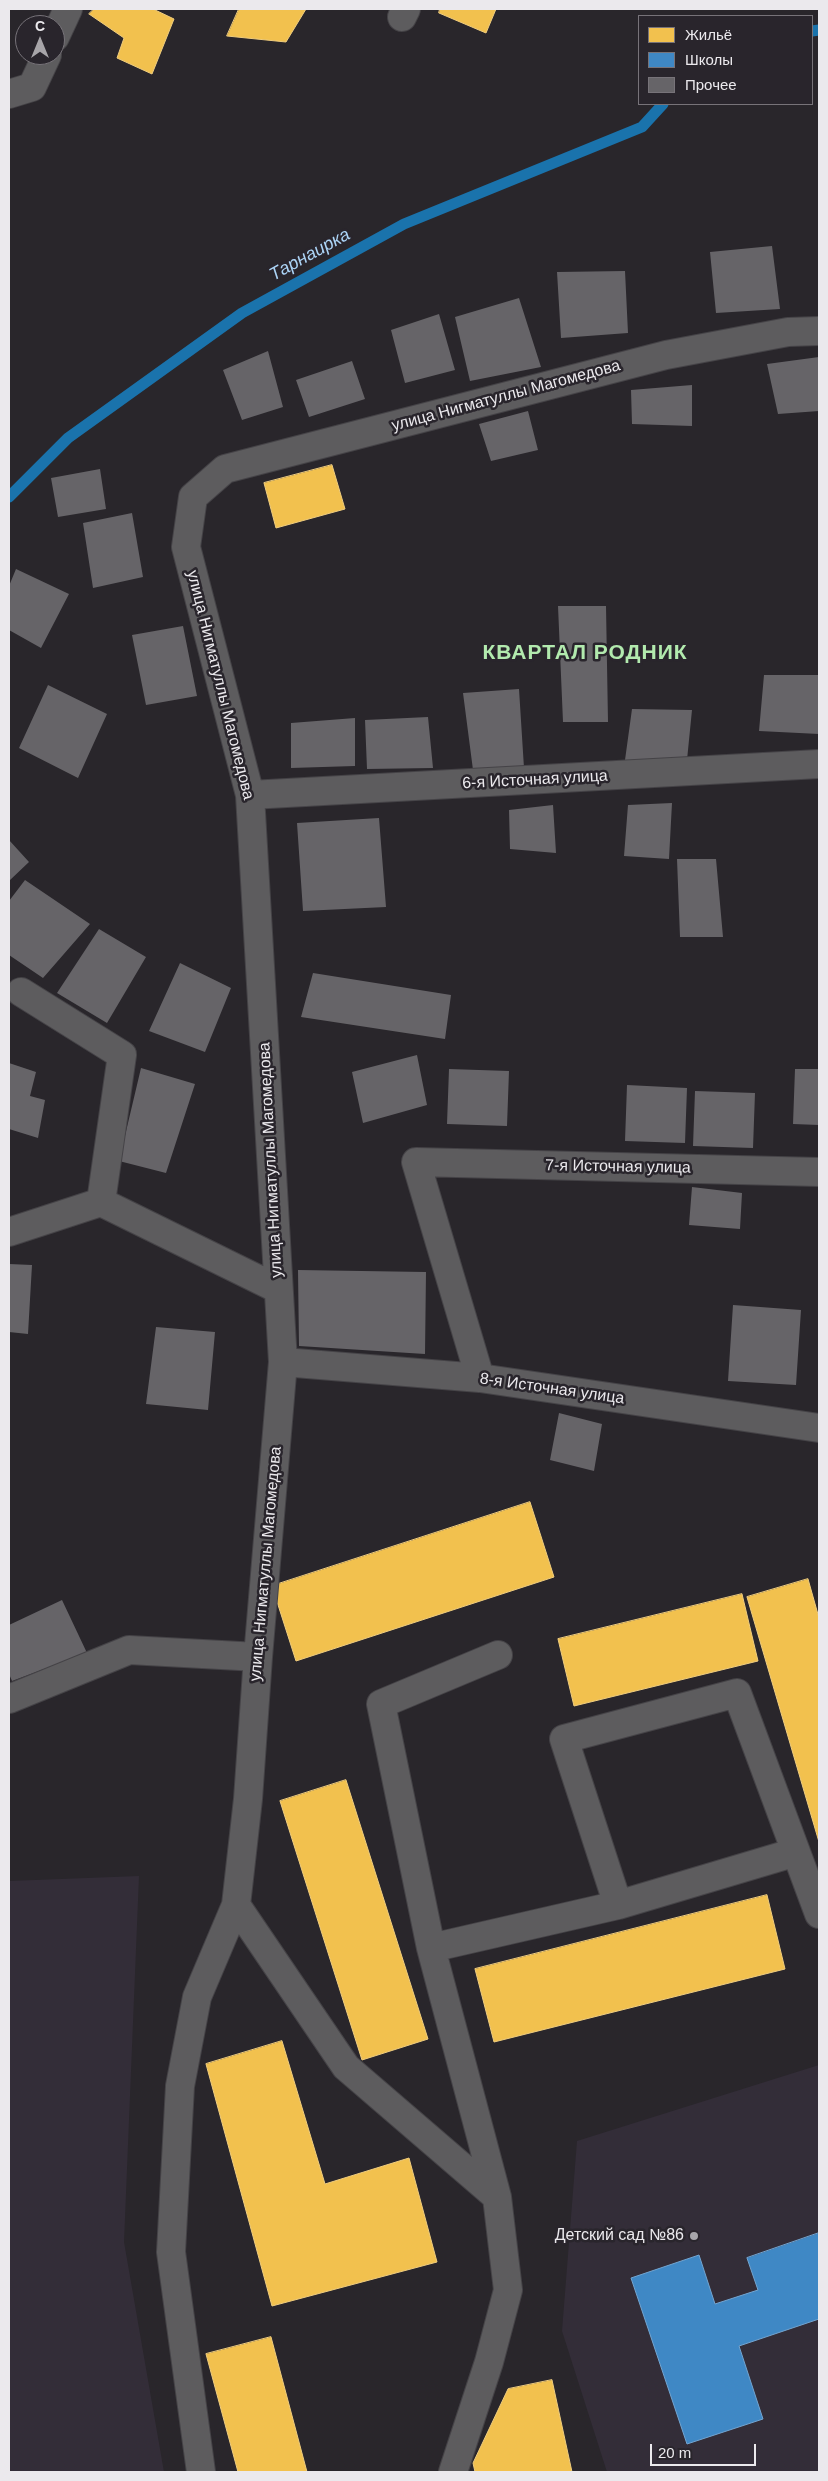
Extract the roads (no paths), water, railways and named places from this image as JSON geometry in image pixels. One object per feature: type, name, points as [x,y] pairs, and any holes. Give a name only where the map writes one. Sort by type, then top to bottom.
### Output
[{"type":"street","points":[[9,94],[32,87],[42,65]]},
{"type":"street","name":"улица Нигматуллы Магомедова","points":[[201,2472],[171,2252],[180,2096],[197,1997],[236,1905],[248,1799],[283,1362],[250,795],[186,547],[193,497],[225,469],[666,355],[788,332],[819,331]]},
{"type":"street","name":"6-я Источная улица","points":[[250,795],[819,764]]},
{"type":"street","points":[[21,992],[122,1054],[101,1202]]},
{"type":"street","name":"7-я Источная улица","points":[[480,1378],[416,1162],[819,1172]]},
{"type":"street","points":[[9,1232],[101,1202],[278,1289]]},
{"type":"street","name":"8-я Источная улица","points":[[283,1362],[480,1378],[819,1428]]},
{"type":"street","points":[[9,1699],[129,1650],[258,1657]]},
{"type":"street","points":[[453,2472],[489,2362],[508,2290],[497,2197],[431,1948],[381,1704],[498,1655]]},
{"type":"street","points":[[618,1905],[564,1739],[737,1693],[819,1914]]},
{"type":"street","points":[[431,1948],[618,1905],[796,1852]]},
{"type":"street","points":[[236,1905],[346,2067],[497,2197]]},
{"type":"waterway","name":"Тарнаирка","points":[[813,31],[819,30]]},
{"type":"waterway","name":"Тарнаирка","points":[[9,497],[68,438],[242,313],[404,224],[642,127],[662,105]]},
{"type":"place","name":"Детский сад №86","points":[[694,2236]]},
{"type":"district","name":"КВАРТАЛ РОДНИК","points":[[585,653]]}]
